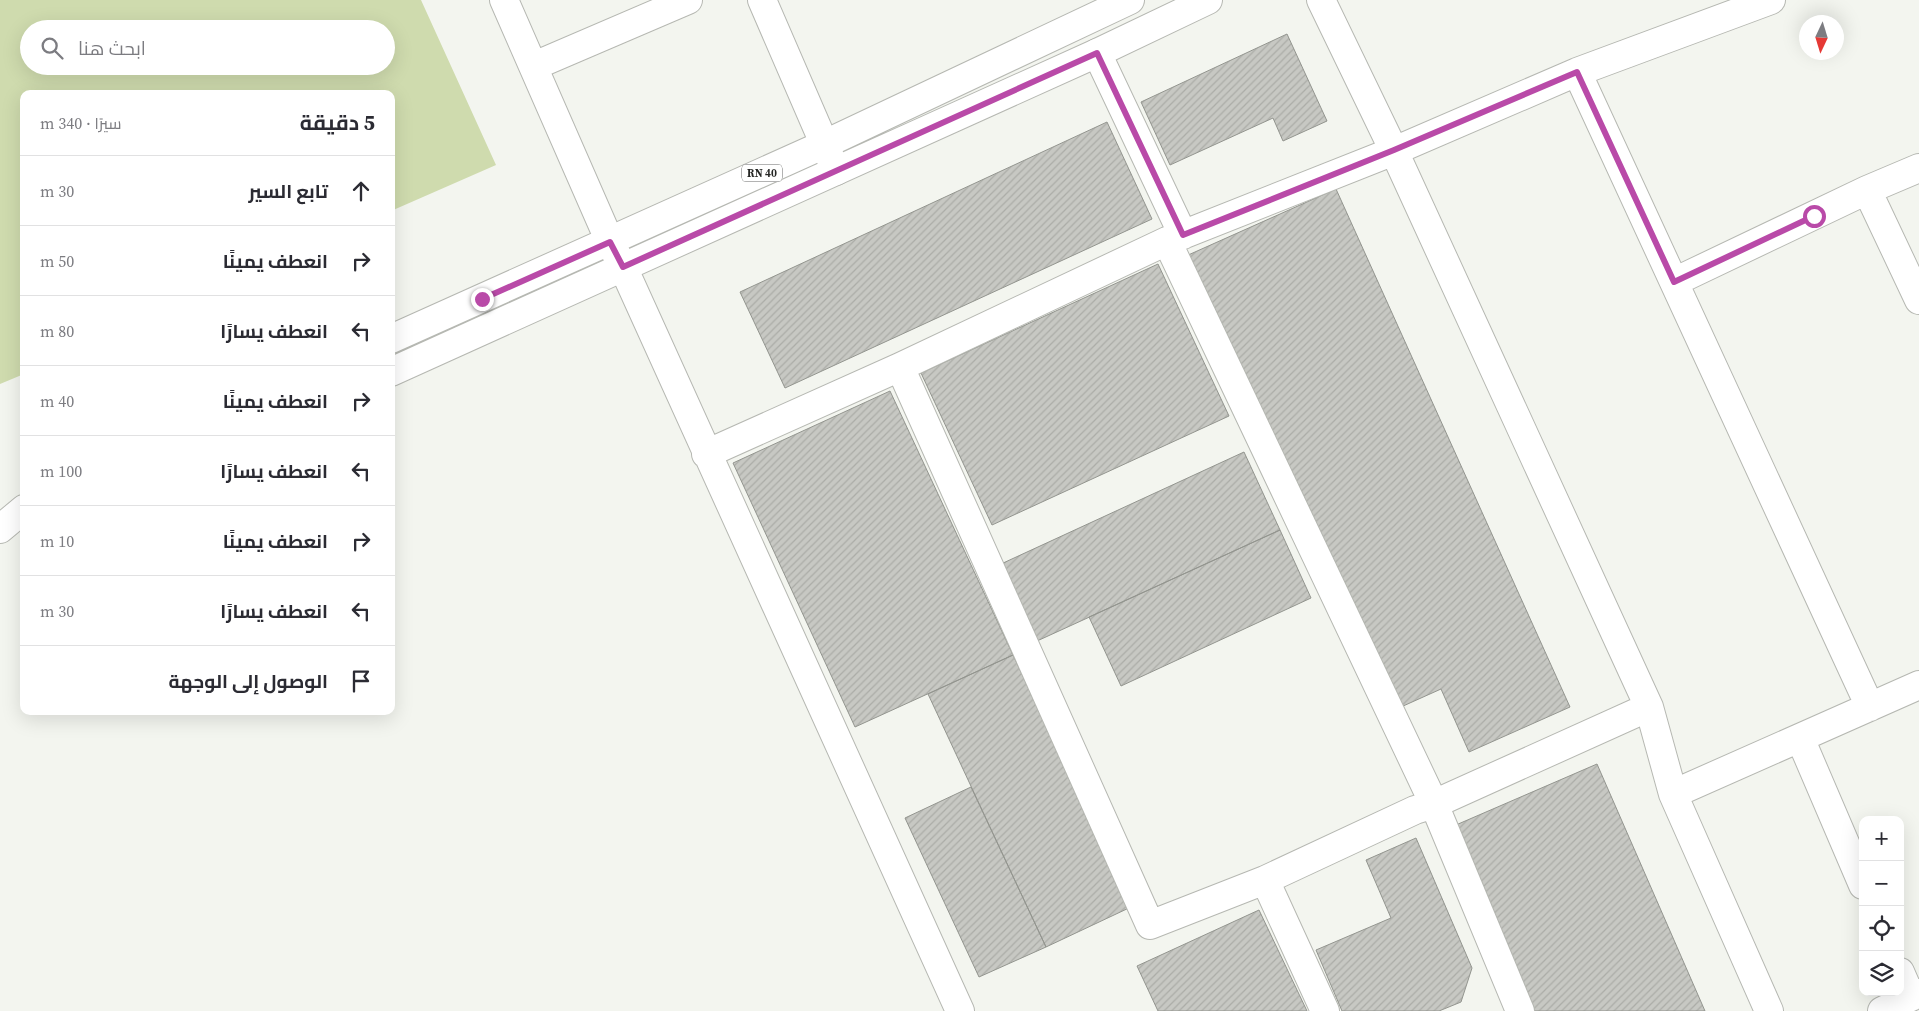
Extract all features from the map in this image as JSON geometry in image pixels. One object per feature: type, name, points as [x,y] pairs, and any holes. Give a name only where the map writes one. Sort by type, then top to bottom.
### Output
[{"type":"street","points":[[504,0],[610,242],[960,1011]]},
{"type":"street","points":[[534,66],[688,0]]},
{"type":"street","points":[[762,0],[836,171]]},
{"type":"street","name":"RN 40","points":[[395,337],[825,144],[1130,0]]},
{"type":"street","name":"RN 40","points":[[395,370],[1097,53],[1208,0]]},
{"type":"street","points":[[1321,0],[1394,150],[1649,707],[1673,794],[1769,1011]]},
{"type":"street","points":[[706,454],[900,367],[1175,238],[1394,150],[1577,72],[1771,0]]},
{"type":"street","points":[[1097,53],[1175,238],[1434,804],[1520,1011]]},
{"type":"street","points":[[1577,72],[1870,707]]},
{"type":"street","points":[[1674,282],[1867,190],[1919,168]]},
{"type":"street","points":[[1867,190],[1919,300]]},
{"type":"street","points":[[900,367],[1150,925],[1265,880],[1415,810],[1434,804],[1649,707]]},
{"type":"street","points":[[0,531],[20,513]]},
{"type":"street","points":[[0,531],[20,532]]},
{"type":"street","points":[[1673,794],[1919,685]]},
{"type":"street","points":[[1800,738],[1859,875]]},
{"type":"street","points":[[1265,880],[1325,1011]]},
{"type":"street","points":[[1882,1011],[1915,995],[1904,978]]},
{"type":"green space","points":[[0,0],[421,0],[496,165],[395,209],[395,90],[20,90],[20,376],[0,384]]},
{"type":"building","points":[[1287,34],[1327,121],[1283,141],[1273,118],[1170,165],[1141,102]]},
{"type":"building","points":[[1107,122],[1152,219],[785,388],[740,292]]},
{"type":"building","points":[[1336,189],[1570,707],[1469,752],[1441,689],[1392,711],[1186,256]]},
{"type":"building","points":[[1158,264],[1229,416],[992,525],[921,373]]},
{"type":"building","points":[[890,391],[1013,655],[855,727],[733,463]]},
{"type":"building","points":[[1244,452],[1280,530],[1037,641],[1001,564]]},
{"type":"building","points":[[1280,530],[1311,598],[1121,686],[1089,617]]},
{"type":"building","points":[[1013,655],[1131,907],[1046,947],[928,694]]},
{"type":"building","points":[[1597,764],[1705,1011],[1529,1011],[1449,828]]},
{"type":"building","points":[[971,787],[1046,947],[979,977],[905,818]]},
{"type":"building","points":[[1416,838],[1472,968],[1461,1002],[1439,1011],[1342,1011],[1316,950],[1391,918],[1366,860]]},
{"type":"building","points":[[1259,910],[1307,1011],[1158,1011],[1137,966]]},
{"type":"route","points":[[482,299],[610,242],[623,267],[1097,53],[1183,235],[1394,150],[1577,72],[1674,282],[1814,216]]}]
